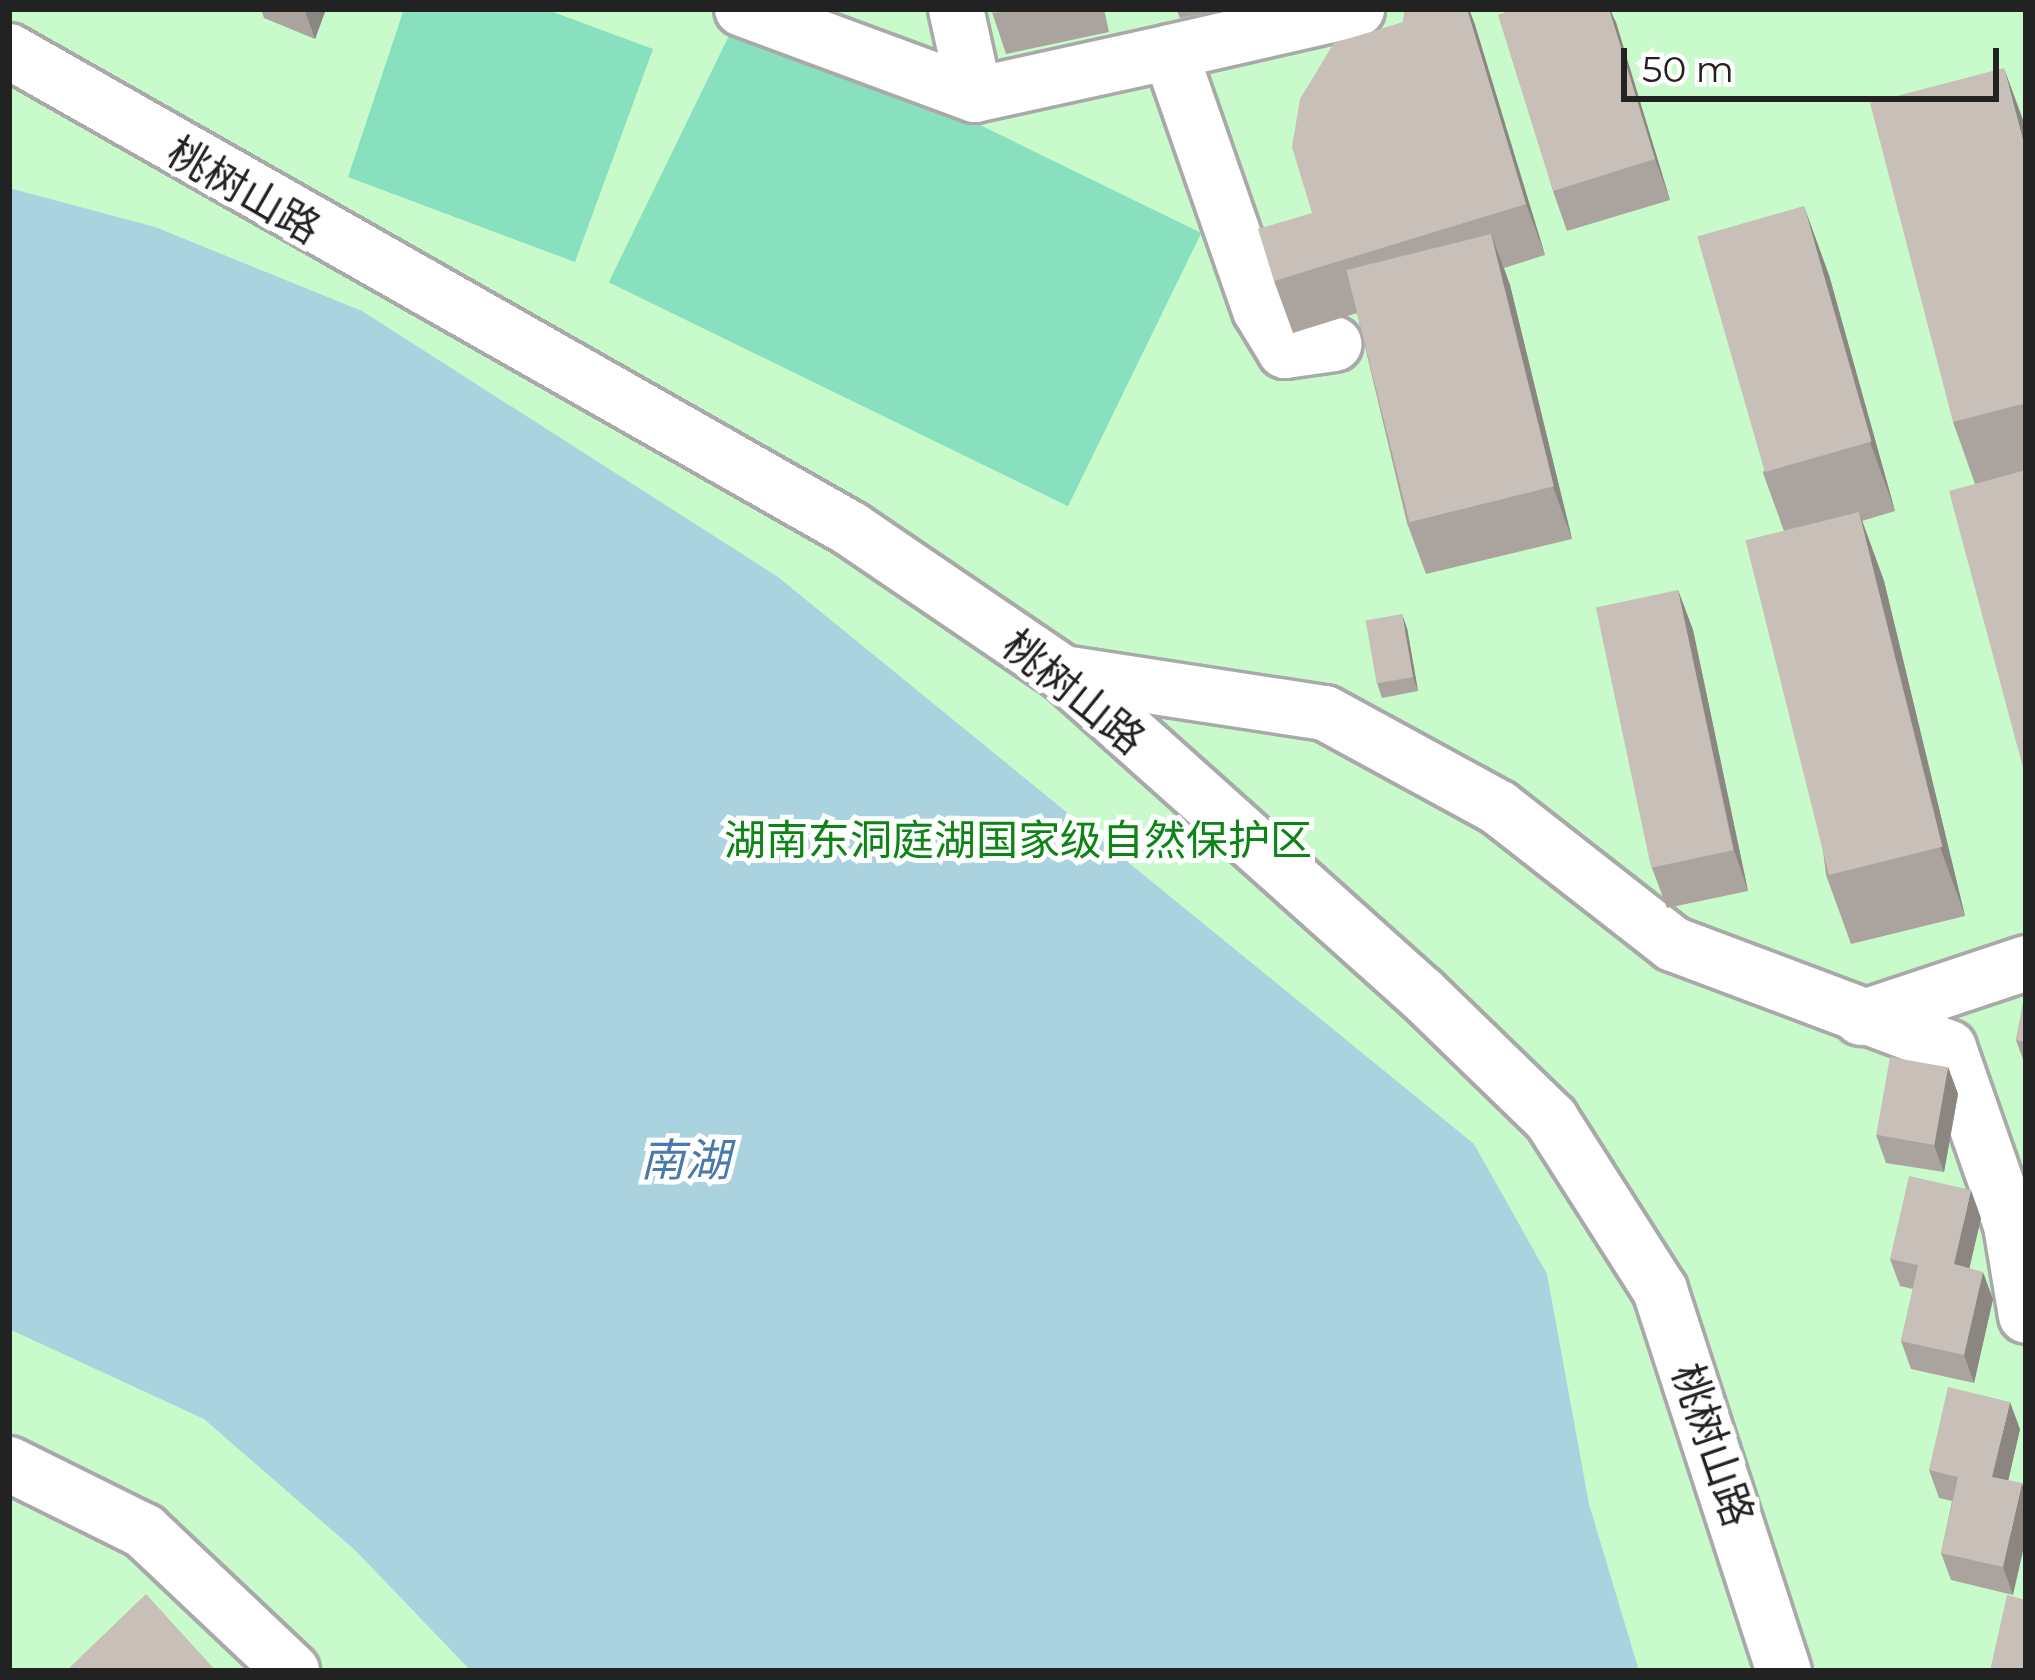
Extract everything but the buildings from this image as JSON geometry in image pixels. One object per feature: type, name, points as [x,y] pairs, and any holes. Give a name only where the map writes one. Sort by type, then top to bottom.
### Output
[{"type":"street","points":[[742,9],[975,95],[1358,9]]},
{"type":"street","points":[[956,9],[975,95]]},
{"type":"street","name":"桃树山路","points":[[9,51],[851,529],[1064,673],[1551,1119],[1660,1290],[1784,1671]]},
{"type":"street","points":[[1171,52],[1259,310],[1285,351],[1335,344]]},
{"type":"street","points":[[1064,673],[1324,712],[1499,808],[1673,944],[1949,1048],[2011,1225],[2026,1316]]},
{"type":"street","points":[[1861,1018],[2026,963]]},
{"type":"street","points":[[9,1464],[144,1531],[292,1671]]},
{"type":"green space","name":"湖南东洞庭湖国家级自然保护区","points":[[9,9],[2026,9],[2026,1671],[9,1671]]},
{"type":"green space","points":[[404,9],[545,9],[653,49],[575,262],[348,177]]},
{"type":"green space","points":[[742,9],[1201,233],[1068,506],[609,282]]},
{"type":"water","name":"南湖","points":[[9,188],[155,227],[362,311],[778,577],[1474,1144],[1547,1274],[1589,1504],[1639,1671],[471,1671],[356,1551],[204,1419],[9,1329]]}]
